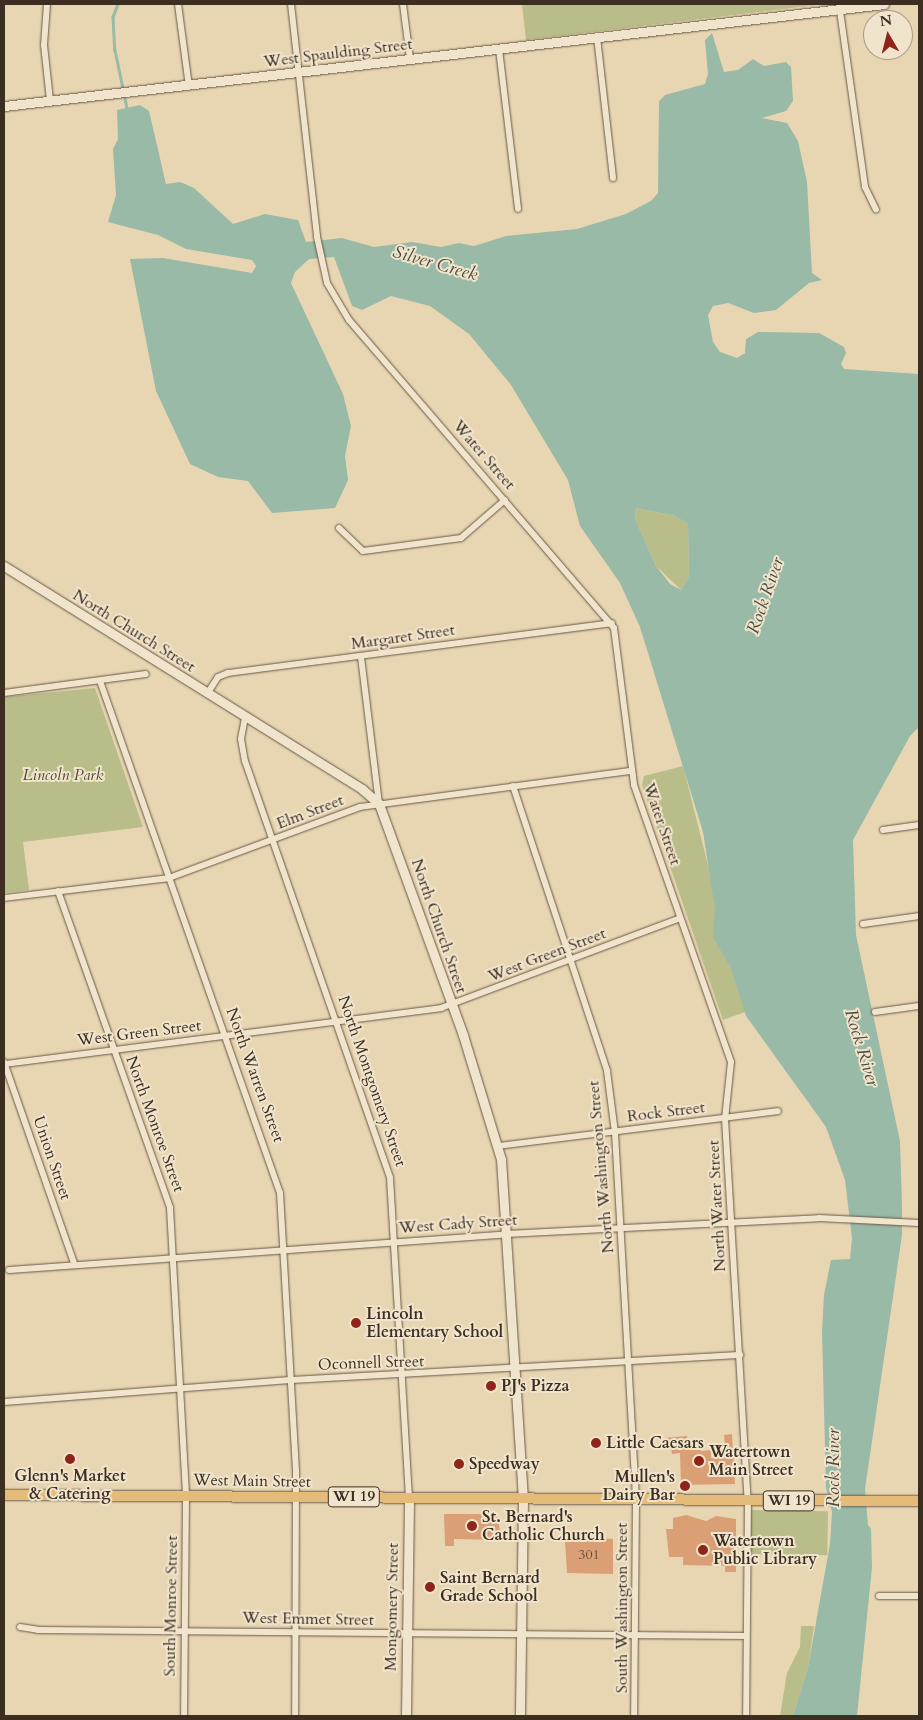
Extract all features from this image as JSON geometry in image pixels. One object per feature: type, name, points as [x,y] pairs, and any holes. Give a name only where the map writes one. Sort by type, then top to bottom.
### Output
[{"type":"main road","name":"West Spaulding Street","points":[[4,106],[675,29],[841,6],[884,4]]},
{"type":"main road","name":"North Church Street","points":[[4,566],[245,718],[362,789],[380,804],[498,1146],[506,1234],[523,1498],[520,1716]]},
{"type":"main road","name":"West Main Street","points":[[4,1494],[523,1498],[748,1502],[830,1500],[919,1501]]},
{"type":"main road","name":"Mongomery Street","points":[[406,1716],[409,1498]]},
{"type":"street","points":[[47,4],[44,45],[50,100]]},
{"type":"street","points":[[178,4],[189,86]]},
{"type":"street","name":"Water Street","points":[[291,4],[317,237],[321,262],[333,295],[349,320],[612,623],[618,643],[631,772],[680,918]]},
{"type":"street","points":[[403,4],[410,59]]},
{"type":"street","points":[[841,6],[864,187],[876,210]]},
{"type":"street","points":[[597,38],[613,178]]},
{"type":"street","points":[[499,49],[518,209]]},
{"type":"street","points":[[339,528],[362,550],[461,538],[505,500]]},
{"type":"street","name":"Margaret Street","points":[[207,694],[218,677],[228,673],[612,623]]},
{"type":"street","points":[[360,657],[372,761],[380,804]]},
{"type":"street","points":[[4,693],[146,674]]},
{"type":"street","name":"North Warren Street","points":[[100,681],[273,1166],[286,1251],[296,1496],[295,1716]]},
{"type":"street","name":"North Montgomery Street","points":[[245,718],[242,752],[338,1021],[389,1172],[409,1498]]},
{"type":"street","name":"Elm Street","points":[[4,898],[169,878],[360,807],[631,772]]},
{"type":"street","name":"North Washington Street","points":[[512,786],[573,960],[607,1071],[615,1133],[636,1500]]},
{"type":"street","points":[[883,830],[919,825]]},
{"type":"street","name":"North Monroe Street","points":[[58,891],[168,1197],[174,1258],[179,1388],[186,1496]]},
{"type":"street","points":[[863,924],[919,916]]},
{"type":"street","name":"West Green Street","points":[[4,1063],[226,1036],[450,1005],[680,918]]},
{"type":"street","name":"North Water Street","points":[[680,918],[731,1062],[725,1119],[748,1502],[746,1716]]},
{"type":"street","points":[[875,1012],[919,1006]]},
{"type":"street","name":"Union Street","points":[[4,1063],[74,1263]]},
{"type":"street","name":"Rock Street","points":[[498,1146],[778,1112]]},
{"type":"street","name":"West Cady Street","points":[[9,1270],[74,1263],[286,1251],[506,1234],[731,1222],[844,1220],[919,1223]]},
{"type":"street","name":"Oconnell Street","points":[[4,1402],[290,1380],[402,1377],[740,1355]]},
{"type":"street","name":"South Monroe Street","points":[[184,1716],[186,1496]]},
{"type":"street","name":"South Washington Street","points":[[634,1716],[636,1500]]},
{"type":"street","points":[[879,1596],[919,1596]]},
{"type":"street","name":"West Emmet Street","points":[[20,1627],[521,1636],[746,1636]]},
{"type":"green space","points":[[522,4],[824,4],[526,40]]},
{"type":"green space","points":[[636,508],[675,516],[688,524],[689,577],[681,590],[656,566],[635,519]]},
{"type":"green space","name":"Lincoln Park","points":[[95,688],[143,827],[23,842],[29,890],[4,893],[4,697]]},
{"type":"green space","points":[[683,766],[745,1012],[723,1020],[642,785],[644,776]]},
{"type":"green space","points":[[750,1510],[828,1511],[827,1555],[749,1554]]},
{"type":"green space","points":[[801,1626],[814,1626],[808,1667],[793,1716],[780,1716],[787,1673],[800,1647]]},
{"type":"water","name":"Rock River","points":[[712,33],[724,72],[738,70],[753,59],[764,66],[786,62],[791,67],[793,101],[786,111],[762,118],[787,123],[798,141],[807,182],[812,273],[822,280],[809,283],[776,310],[754,313],[728,303],[713,306],[708,315],[713,342],[720,352],[737,358],[745,353],[746,339],[758,332],[819,333],[844,347],[846,353],[841,364],[844,369],[919,374],[919,727],[910,736],[853,840],[856,935],[900,1141],[902,1205],[902,1235],[865,1489],[868,1525],[871,1529],[872,1567],[857,1716],[793,1716],[808,1667],[830,1544],[832,1512],[826,1488],[822,1332],[824,1295],[831,1260],[850,1259],[852,1238],[845,1180],[826,1127],[746,1016],[731,968],[713,937],[715,909],[703,832],[640,627],[620,583],[580,526],[568,480],[511,385],[469,334],[430,306],[391,296],[362,310],[352,306],[334,257],[309,259],[295,272],[291,283],[343,394],[351,426],[345,456],[348,480],[335,508],[272,513],[248,481],[218,477],[190,464],[156,391],[130,259],[163,258],[252,273],[256,266],[252,260],[186,249],[158,235],[108,222],[116,195],[113,149],[118,139],[117,110],[140,105],[149,111],[166,184],[180,182],[194,188],[233,224],[265,214],[298,220],[306,242],[342,238],[374,247],[412,242],[441,247],[459,243],[474,246],[506,236],[577,229],[626,214],[651,201],[658,193],[659,101],[665,95],[705,84],[708,74],[705,40]],"holes":[[[636,508],[675,516],[688,524],[689,577],[681,590],[670,584],[656,566],[635,519]]]},
{"type":"building","name":"Watertown Main Street","points":[[732,1434],[735,1484],[681,1485],[680,1453],[672,1454],[671,1446],[664,1446],[664,1438],[687,1436],[688,1442],[700,1442],[701,1451],[711,1450],[711,1458],[726,1458],[724,1435]]},
{"type":"building","name":"St. Bernard's Catholic Church","points":[[444,1514],[497,1514],[500,1531],[497,1531],[497,1540],[454,1539],[454,1546],[445,1546]]},
{"type":"building","name":"Watertown Public Library","points":[[686,1515],[706,1521],[716,1516],[736,1519],[736,1572],[725,1572],[725,1566],[683,1565],[683,1557],[669,1557],[666,1529],[673,1529],[673,1518]]},
{"type":"building","points":[[570,1536],[613,1539],[613,1574],[567,1573],[565,1541]]},
{"type":"waterway","name":"Silver Creek","points":[[118,4],[113,17],[115,50],[127,108]]},
{"type":"place","name":"Lincoln Elementary School","points":[[356,1323]]},
{"type":"place","name":"PJ's Pizza","points":[[491,1386]]},
{"type":"place","name":"Little Caesars","points":[[596,1443]]},
{"type":"place","name":"Glenn's Market & Catering","points":[[70,1459]]},
{"type":"place","name":"Watertown Main Street","points":[[699,1461]]},
{"type":"place","name":"Speedway","points":[[459,1464]]},
{"type":"place","name":"Mullen's Dairy Bar","points":[[685,1486]]},
{"type":"place","name":"St. Bernard's Catholic Church","points":[[472,1526]]},
{"type":"place","name":"Watertown Public Library","points":[[703,1550]]},
{"type":"place","name":"Saint Bernard Grade School","points":[[430,1587]]}]
